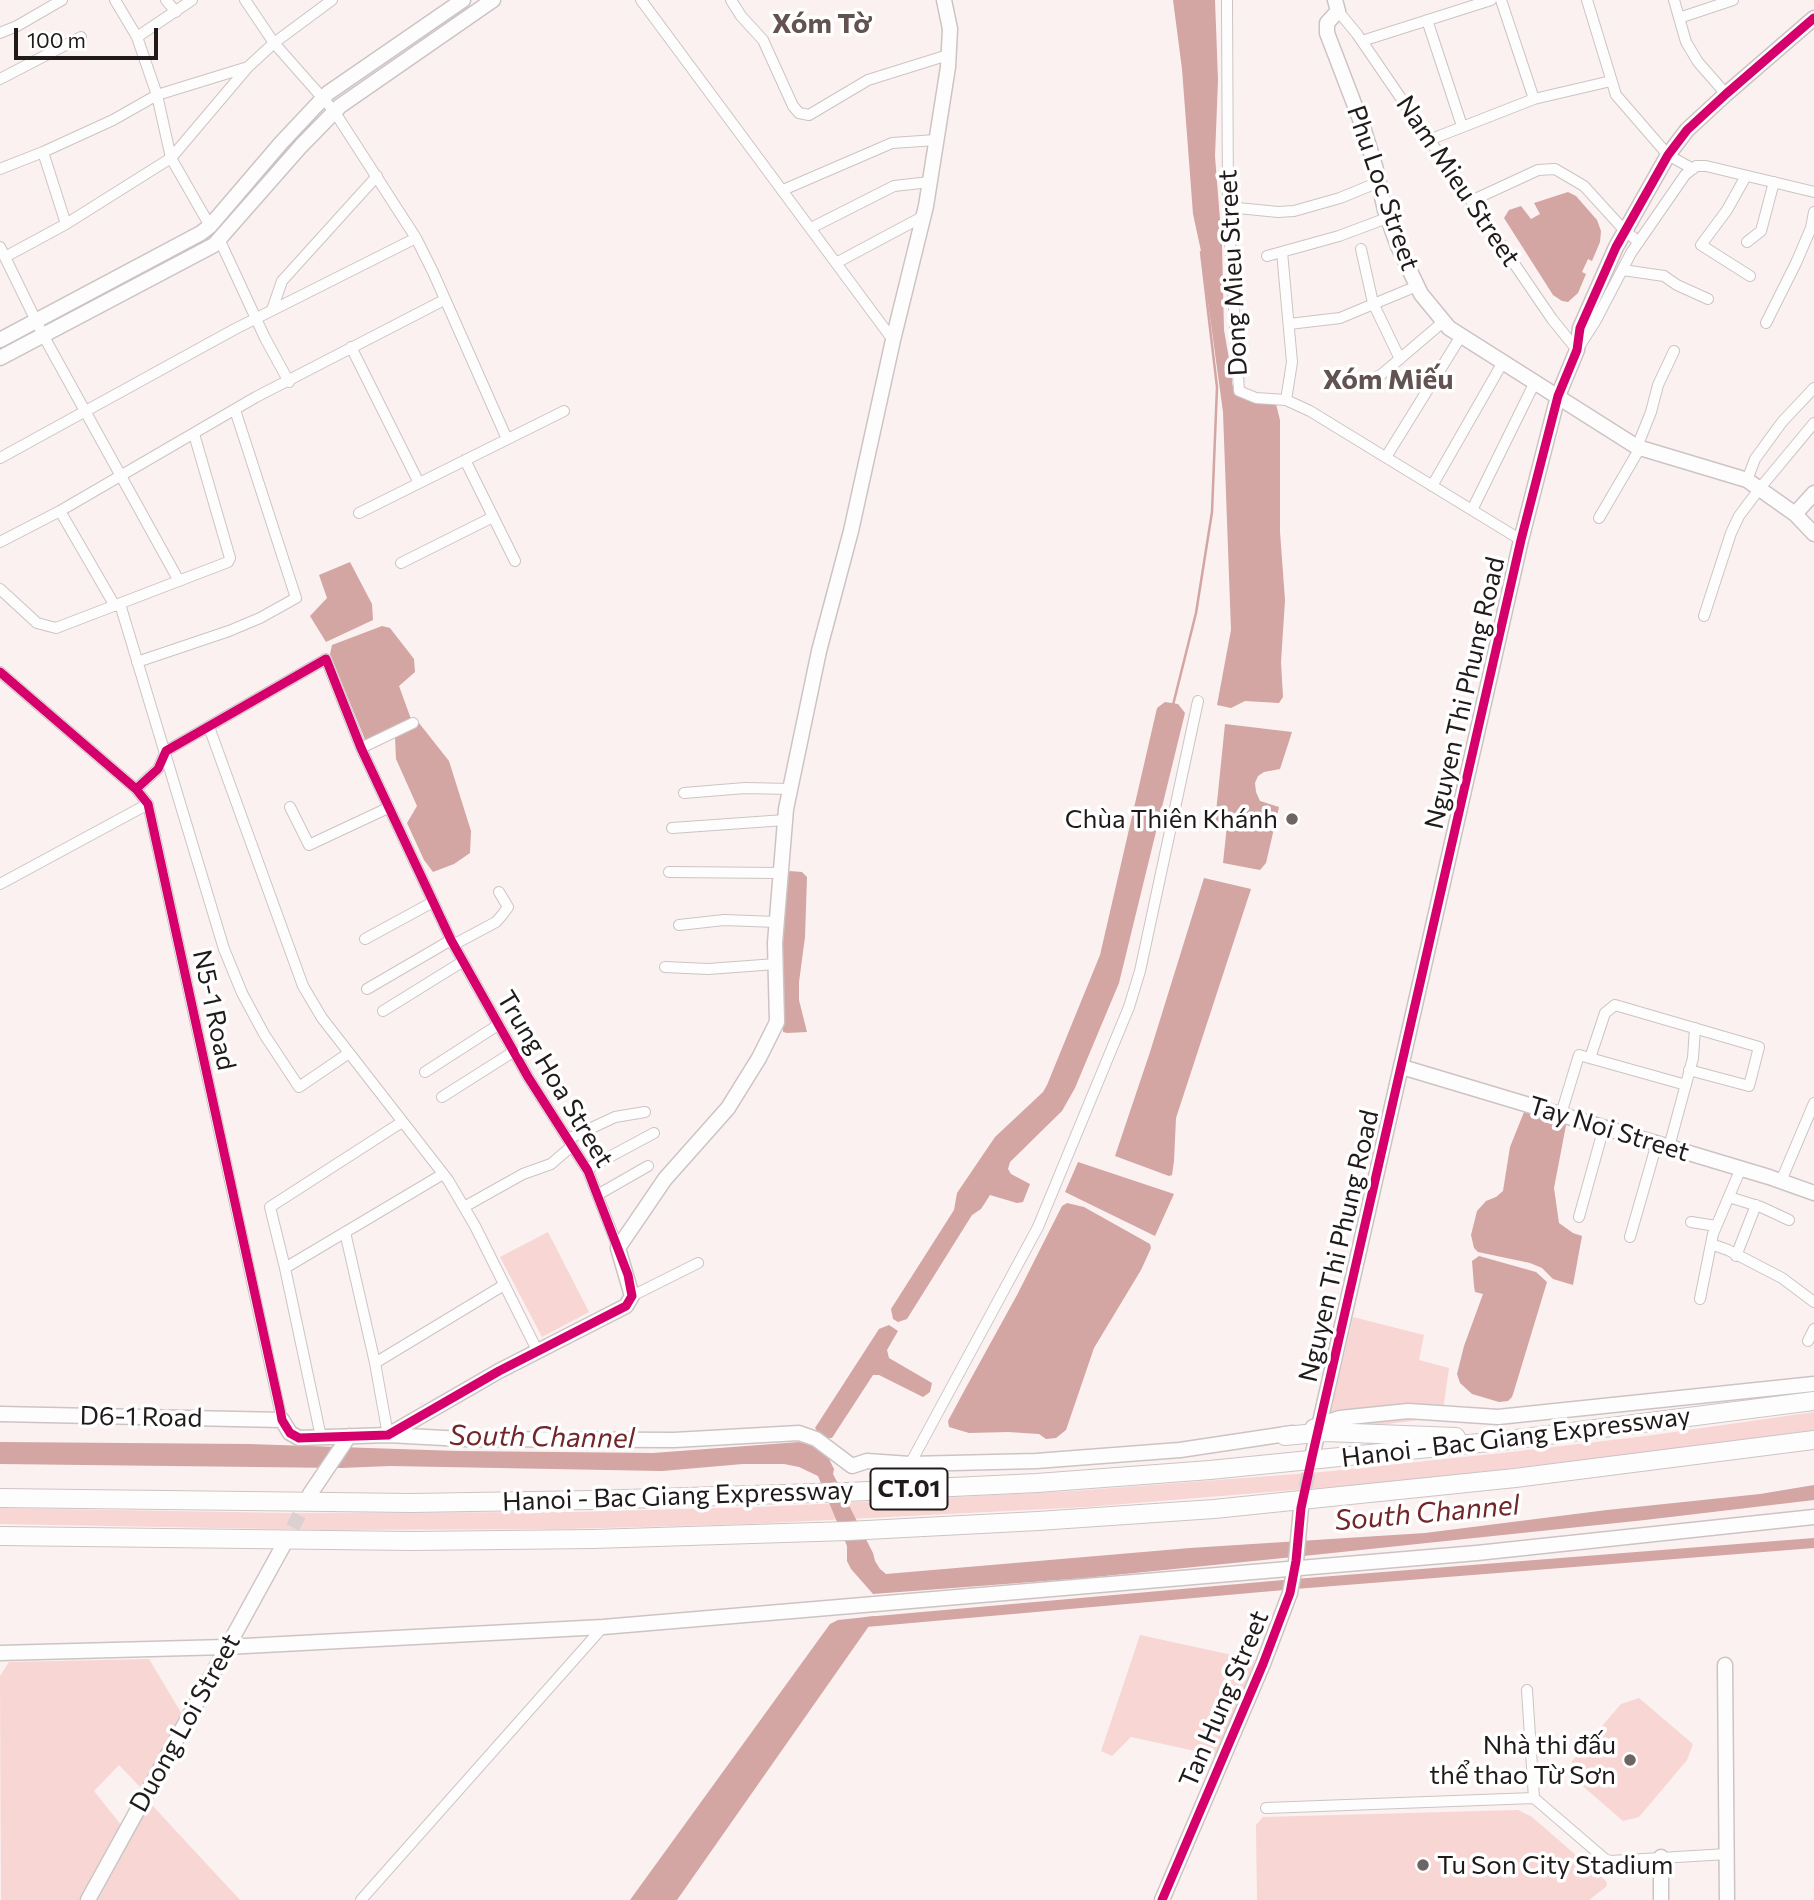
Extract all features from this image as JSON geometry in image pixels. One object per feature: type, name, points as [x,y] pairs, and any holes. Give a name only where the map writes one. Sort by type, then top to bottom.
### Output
[{"type":"highway","name":"Hanoi - Bac Giang Expressway","points":[[0,1498],[411,1503],[847,1492],[1037,1483],[1210,1470],[1509,1440],[1814,1401]]},
{"type":"highway","points":[[1285,1436],[1318,1429],[1457,1437],[1644,1422]]},
{"type":"highway","name":"Hanoi - Bac Giang Expressway","points":[[0,1536],[412,1541],[593,1539],[848,1531],[1038,1521],[1214,1508],[1515,1478],[1814,1440]]},
{"type":"street","points":[[0,33],[62,0]]},
{"type":"street","points":[[115,0],[137,37],[157,95],[172,158],[220,241],[289,382]]},
{"type":"street","points":[[166,0],[176,12]]},
{"type":"street","points":[[137,37],[192,0]]},
{"type":"street","points":[[245,0],[274,43],[334,111],[416,238],[508,439]]},
{"type":"street","points":[[5,257],[66,224],[172,158],[248,67],[274,43],[332,0]]},
{"type":"street","points":[[0,340],[211,226],[323,98],[463,0]]},
{"type":"street","points":[[0,358],[184,263],[220,241],[334,111],[473,5],[493,0]]},
{"type":"street","points":[[641,0],[893,340]]},
{"type":"street","points":[[732,0],[741,16],[762,40],[793,106],[799,113],[809,115],[868,80],[948,55]]},
{"type":"street","points":[[618,1248],[666,1179],[728,1108],[759,1058],[777,1022],[777,922],[785,820],[819,651],[851,531],[893,340],[924,216],[948,55],[950,29],[944,0]]},
{"type":"street","name":"Dong Mieu Street","points":[[1227,0],[1228,207],[1238,388],[1249,397],[1286,400],[1317,415],[1521,540]]},
{"type":"street","points":[[1362,41],[1491,0]]},
{"type":"street","points":[[1502,0],[1534,99]]},
{"type":"street","points":[[1587,0],[1616,95],[1668,155],[1693,169]]},
{"type":"street","points":[[1674,0],[1686,42],[1698,62],[1726,94]]},
{"type":"street","points":[[1679,18],[1732,0]]},
{"type":"street","name":"Nam Mieu Street","points":[[1337,6],[1552,318],[1577,350]]},
{"type":"street","name":"Phu Loc Street","points":[[1337,6],[1327,23],[1327,33],[1363,127],[1387,218],[1420,294],[1443,321],[1461,336],[1639,447],[1746,480],[1795,514],[1814,534]]},
{"type":"street","name":"Nguyen Thi Phung Road","points":[[1312,1457],[1521,540],[1558,396],[1577,350],[1580,328],[1625,231],[1668,155],[1687,131],[1726,94],[1814,18]]},
{"type":"street","points":[[1427,20],[1462,126]]},
{"type":"street","points":[[0,79],[81,37]]},
{"type":"street","points":[[0,169],[113,120],[157,95],[248,67]]},
{"type":"street","points":[[1429,140],[1534,99],[1611,81]]},
{"type":"street","points":[[783,190],[892,143],[936,140]]},
{"type":"street","points":[[43,152],[66,224]]},
{"type":"street","points":[[1577,350],[1639,242],[1685,175],[1696,166],[1706,166],[1814,192]]},
{"type":"street","points":[[1471,201],[1538,170],[1555,169],[1584,186],[1625,231],[1639,242]]},
{"type":"street","points":[[272,310],[282,281],[377,176]]},
{"type":"street","points":[[1746,176],[1727,210],[1701,245],[1750,276]]},
{"type":"street","points":[[1228,207],[1294,211],[1340,198],[1379,182]]},
{"type":"street","points":[[1747,242],[1761,231],[1774,182]]},
{"type":"street","points":[[811,228],[894,186],[930,183]]},
{"type":"street","points":[[1766,323],[1796,263],[1811,228],[1814,212]]},
{"type":"street","points":[[836,263],[924,216]]},
{"type":"street","points":[[1267,256],[1339,236],[1387,218]]},
{"type":"street","points":[[0,458],[256,318],[416,238]]},
{"type":"street","points":[[0,247],[43,335],[179,582]]},
{"type":"street","points":[[1361,249],[1373,303],[1400,359]]},
{"type":"street","points":[[1282,252],[1292,362],[1286,400]]},
{"type":"street","points":[[1623,270],[1664,276],[1708,299]]},
{"type":"street","points":[[1289,324],[1340,318],[1417,286]]},
{"type":"street","points":[[0,542],[235,410],[444,300]]},
{"type":"street","points":[[1351,386],[1368,381],[1400,359],[1443,321]]},
{"type":"street","points":[[1386,457],[1461,336]]},
{"type":"street","points":[[351,347],[419,483]]},
{"type":"street","points":[[1599,518],[1639,447],[1658,385],[1674,351]]},
{"type":"street","points":[[1432,486],[1503,362]]},
{"type":"street","points":[[1472,510],[1535,382]]},
{"type":"street","points":[[1746,480],[1755,459],[1782,422],[1814,388]]},
{"type":"street","points":[[137,662],[229,631],[296,598],[235,410]]},
{"type":"street","points":[[359,513],[564,411]]},
{"type":"street","points":[[1704,616],[1739,516],[1814,423]]},
{"type":"street","points":[[0,589],[37,623],[56,628],[224,565],[230,558],[194,435]]},
{"type":"street","points":[[465,460],[515,561]]},
{"type":"street","points":[[1795,514],[1814,493]]},
{"type":"street","points":[[60,510],[117,605],[155,726],[166,751],[223,948],[242,993],[264,1034],[299,1087],[349,1053]]},
{"type":"street","points":[[401,563],[493,517]]},
{"type":"street","name":"Trung Hoa Street","points":[[209,727],[326,659],[361,748],[452,943],[513,1052],[587,1169],[618,1248],[632,1296]]},
{"type":"street","name":"N5-1 Road","points":[[0,672],[136,789],[148,804],[282,1420]]},
{"type":"street","points":[[910,1464],[1038,1227],[1129,1007],[1140,971],[1198,701]]},
{"type":"street","points":[[361,748],[408,725]]},
{"type":"street","points":[[136,789],[158,769],[166,751],[209,727],[303,986],[322,1018],[443,1174],[464,1207],[538,1352]]},
{"type":"street","points":[[684,793],[745,788],[791,789]]},
{"type":"street","points":[[0,884],[148,804]]},
{"type":"street","points":[[290,807],[309,845],[388,808]]},
{"type":"street","points":[[672,828],[785,820]]},
{"type":"street","points":[[669,872],[781,873]]},
{"type":"street","points":[[367,989],[496,922],[508,906],[499,892]]},
{"type":"street","points":[[365,939],[433,902]]},
{"type":"street","points":[[679,925],[724,920],[777,922]]},
{"type":"street","points":[[383,1011],[462,961]]},
{"type":"street","points":[[665,967],[708,969],[776,964]]},
{"type":"street","points":[[1590,1058],[1605,1013],[1615,1005],[1756,1045],[1759,1051],[1749,1086],[1689,1070]]},
{"type":"street","points":[[425,1072],[498,1025]]},
{"type":"street","points":[[1630,1237],[1686,1085],[1695,1028]]},
{"type":"street","points":[[442,1097],[513,1052]]},
{"type":"street","points":[[1561,1114],[1579,1055],[1686,1085]]},
{"type":"street","name":"Tay Noi Street","points":[[1402,1067],[1741,1168],[1814,1193]]},
{"type":"street","points":[[1781,1181],[1814,1103]]},
{"type":"street","points":[[464,1207],[523,1174],[551,1164],[570,1143],[615,1116],[645,1112]]},
{"type":"street","points":[[321,1437],[270,1207],[402,1122]]},
{"type":"street","points":[[1579,1217],[1604,1127]]},
{"type":"street","points":[[587,1169],[654,1133]]},
{"type":"street","points":[[598,1194],[648,1166]]},
{"type":"street","points":[[1700,1299],[1716,1226],[1741,1168]]},
{"type":"street","points":[[285,1268],[443,1174]]},
{"type":"street","points":[[1729,1197],[1756,1205],[1789,1220]]},
{"type":"street","points":[[1736,1256],[1756,1205]]},
{"type":"street","points":[[1691,1222],[1716,1226]]},
{"type":"street","points":[[345,1232],[375,1363],[388,1435]]},
{"type":"street","points":[[1711,1244],[1782,1278],[1814,1303]]},
{"type":"street","points":[[388,1435],[499,1371],[626,1306],[632,1296],[698,1263]]},
{"type":"street","points":[[375,1363],[504,1284]]},
{"type":"street","points":[[1808,1341],[1814,1329]]},
{"type":"street","points":[[1318,1429],[1340,1418],[1408,1411],[1498,1417],[1814,1384]]},
{"type":"street","name":"D6-1 Road","points":[[0,1414],[282,1420]]},
{"type":"street","points":[[282,1420],[295,1437],[388,1435],[452,1439],[674,1440],[799,1433],[816,1439],[852,1466],[867,1461],[910,1464],[1036,1461],[1167,1451],[1285,1436]]},
{"type":"street","points":[[313,1488],[349,1436]]},
{"type":"street","name":"Tan Hung Street","points":[[1162,1900],[1264,1664],[1290,1593],[1301,1508]]},
{"type":"street","points":[[0,1653],[226,1647],[603,1627],[1477,1553],[1814,1517]]},
{"type":"street","name":"Duong Loi Street","points":[[88,1900],[284,1546]]},
{"type":"street","points":[[361,1900],[603,1627]]},
{"type":"street","points":[[1725,1665],[1727,1900]]},
{"type":"street","points":[[1527,1690],[1534,1798]]},
{"type":"street","points":[[1266,1808],[1534,1798],[1605,1859],[1611,1861],[1727,1854]]},
{"type":"street","points":[[1661,1857],[1661,1900]]},
{"type":"shaded area","points":[[1173,0],[1215,0],[1218,80],[1215,156],[1222,245],[1224,330],[1232,384],[1237,391],[1276,404],[1280,420],[1280,532],[1285,600],[1281,662],[1283,697],[1279,703],[1245,701],[1231,708],[1217,705],[1231,630],[1223,412],[1201,251],[1193,214],[1182,69]]},
{"type":"shaded area","points":[[1568,192],[1576,196],[1597,220],[1601,231],[1600,242],[1592,261],[1588,259],[1582,272],[1586,274],[1578,293],[1568,302],[1553,295],[1504,218],[1509,210],[1521,206],[1531,219],[1540,214],[1534,203]]},
{"type":"shaded area","points":[[350,562],[372,604],[373,620],[326,642],[310,616],[327,598],[319,575]]},
{"type":"shaded area","points":[[382,626],[390,628],[414,659],[415,672],[399,686],[411,719],[366,742],[330,654],[332,645]]},
{"type":"shaded area","points":[[1165,702],[1178,704],[1185,713],[1119,983],[1075,1088],[1062,1111],[1010,1162],[1008,1169],[1011,1174],[1030,1184],[1023,1202],[1017,1203],[990,1195],[981,1209],[972,1215],[907,1319],[898,1322],[893,1319],[891,1309],[954,1210],[957,1193],[995,1137],[1043,1092],[1047,1085],[1100,955],[1157,708]]},
{"type":"shaded area","points":[[419,723],[449,761],[471,831],[470,853],[454,864],[433,872],[424,860],[407,823],[417,806],[396,759],[395,737]]},
{"type":"shaded area","points":[[1225,724],[1292,732],[1280,769],[1264,772],[1258,776],[1255,783],[1260,801],[1279,807],[1266,863],[1260,870],[1223,863],[1227,825],[1215,822]]},
{"type":"shaded area","points":[[790,871],[802,872],[807,877],[799,1000],[807,1032],[787,1033],[783,1032],[783,877]]},
{"type":"shaded area","points":[[1204,878],[1251,889],[1176,1118],[1174,1161],[1172,1175],[1169,1176],[1115,1156]]},
{"type":"shaded area","points":[[1526,1107],[1567,1120],[1554,1188],[1559,1223],[1582,1236],[1573,1285],[1553,1279],[1542,1268],[1530,1263],[1478,1252],[1474,1248],[1471,1235],[1477,1211],[1486,1201],[1503,1191],[1510,1147]]},
{"type":"shaded area","points":[[1078,1162],[1174,1194],[1155,1236],[1065,1192]]},
{"type":"shaded area","points":[[1067,1203],[1084,1207],[1150,1244],[1151,1248],[1141,1270],[1094,1348],[1066,1430],[1056,1438],[1046,1439],[1039,1434],[969,1433],[949,1427],[948,1421],[1062,1206]]},
{"type":"shaded area","points":[[548,1232],[589,1312],[542,1337],[500,1257]]},
{"type":"shaded area","points":[[1479,1256],[1536,1272],[1547,1282],[1514,1391],[1508,1401],[1499,1402],[1472,1394],[1460,1383],[1457,1374],[1483,1294],[1475,1292],[1474,1286],[1472,1261]]},
{"type":"shaded area","points":[[1353,1317],[1424,1335],[1419,1360],[1449,1368],[1442,1417],[1326,1432]]},
{"type":"shaded area","name":"South Channel","points":[[889,1325],[898,1331],[887,1350],[889,1358],[932,1383],[930,1392],[923,1397],[879,1375],[873,1375],[832,1438],[826,1438],[826,1453],[834,1469],[833,1474],[875,1561],[886,1574],[1190,1548],[1425,1533],[1760,1494],[1814,1485],[1814,1500],[1085,1578],[873,1594],[847,1561],[847,1546],[818,1476],[799,1467],[784,1464],[743,1464],[662,1471],[390,1466],[341,1468],[0,1464],[0,1442],[249,1444],[458,1451],[653,1453],[799,1442],[813,1445],[819,1434],[815,1428],[879,1329]]},
{"type":"shaded area","points":[[1814,1412],[1814,1430],[1677,1449],[1403,1481],[1087,1507],[749,1524],[566,1529],[326,1530],[0,1524],[0,1508],[288,1513],[571,1512],[761,1507],[1073,1491],[1322,1472],[1511,1452]]},
{"type":"shaded area","points":[[876,1616],[677,1900],[630,1900],[830,1624],[838,1620]]},
{"type":"shaded area","points":[[1140,1635],[1255,1660],[1218,1756],[1131,1737],[1112,1756],[1101,1751]]},
{"type":"shaded area","points":[[149,1659],[183,1716],[140,1787],[119,1765],[94,1791],[122,1826],[81,1900],[1,1900],[0,1676],[9,1662]]},
{"type":"shaded area","name":"Nhà thi đấu thể thao Từ Sơn","points":[[1639,1698],[1693,1744],[1687,1760],[1639,1817],[1623,1821],[1571,1776],[1572,1761],[1621,1704]]},
{"type":"shaded area","points":[[150,1803],[240,1900],[98,1900]]},
{"type":"shaded area","name":"Tu Son City Stadium","points":[[1518,1810],[1532,1817],[1607,1882],[1606,1887],[1589,1900],[1257,1900],[1256,1825],[1263,1817]]},
{"type":"waterway","points":[[1173,705],[1196,613],[1212,512],[1217,387],[1201,252]]},
{"type":"waterway","points":[[858,1625],[866,1622],[1295,1584],[1814,1543]]},
{"type":"tunnel","points":[[1301,1508],[1312,1457]]},
{"type":"tunnel","points":[[283,1546],[310,1494]]},
{"type":"cycle path","points":[[1162,1900],[1263,1664],[1290,1593],[1301,1508],[1312,1457],[1521,540],[1558,396],[1577,350],[1580,328],[1616,247],[1668,155],[1687,130],[1814,18]]},
{"type":"cycle path","points":[[0,672],[136,789],[148,804],[282,1420],[290,1433],[299,1438],[388,1435],[499,1371],[626,1306],[632,1296],[628,1275],[588,1171],[528,1077],[451,940],[361,748],[326,659],[166,751],[158,769],[136,789]]},
{"type":"place","name":"Chùa Thiên Khánh","points":[[1292,819]]},
{"type":"place","name":"Nhà thi đấu thể thao Từ Sơn","points":[[1630,1760]]},
{"type":"place","name":"Tu Son City Stadium","points":[[1423,1865]]},
{"type":"district","name":"Xóm Tờ","points":[[822,24]]},
{"type":"district","name":"Xóm Miếu","points":[[1388,380]]}]
